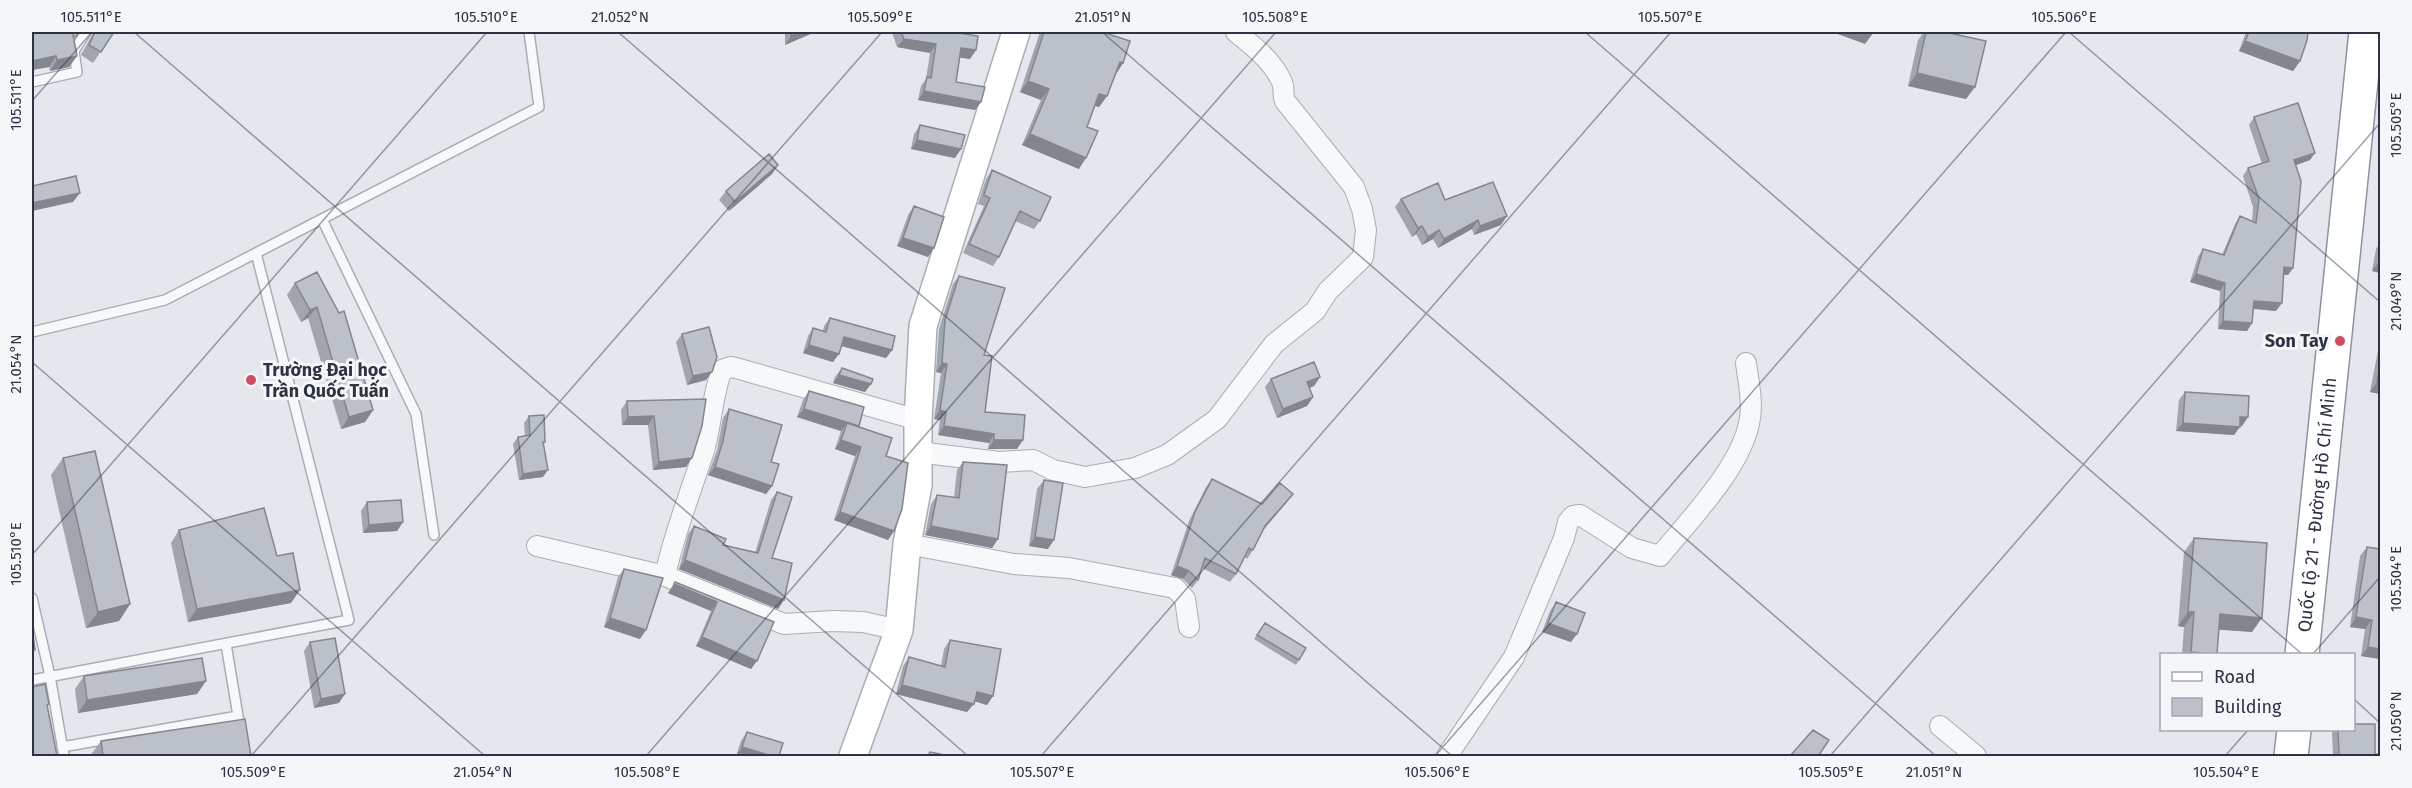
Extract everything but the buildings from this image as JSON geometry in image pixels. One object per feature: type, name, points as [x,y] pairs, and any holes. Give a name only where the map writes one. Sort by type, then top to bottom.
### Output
[{"type":"highway","name":"Quốc lộ 21 - Đường Hồ Chí Minh","points":[[2302,653],[2366,32]]},
{"type":"highway","points":[[2291,756],[2294,731]]},
{"type":"street","points":[[853,756],[899,630],[907,544],[918,485],[918,420],[923,326],[1016,32]]},
{"type":"street","points":[[918,452],[999,462],[1033,460],[1053,470],[1086,477],[1135,468],[1167,455],[1217,419],[1274,344],[1315,311],[1328,291],[1363,257],[1366,230],[1362,209],[1354,188],[1285,101],[1282,95],[1284,86],[1269,61],[1236,32]]},
{"type":"street","points":[[1447,756],[1514,657],[1564,538],[1568,522],[1573,516],[1580,515],[1632,548],[1660,556],[1725,475],[1745,444],[1751,416],[1746,363]]},
{"type":"street","points":[[665,576],[672,542],[705,445],[714,404],[714,390],[722,370],[730,367],[736,368],[918,420]]},
{"type":"street","points":[[907,544],[963,556],[1014,564],[1069,568],[1175,588],[1185,599],[1189,627]]},
{"type":"street","points":[[537,546],[665,576],[784,624],[863,622],[899,630]]},
{"type":"street","points":[[1940,726],[1976,756]]},
{"type":"lane","points":[[32,82],[77,72],[74,51],[87,32]]},
{"type":"lane","points":[[32,332],[165,300],[539,107],[529,32]]},
{"type":"lane","points":[[322,219],[416,414],[434,534]]},
{"type":"lane","points":[[32,680],[349,620],[256,253]]},
{"type":"lane","points":[[32,598],[50,676],[63,752],[238,716]]},
{"type":"lane","points":[[226,644],[241,736]]},
{"type":"place","name":"Son Tay","points":[[2340,341]]},
{"type":"place","name":"Trường Đại học Trần Quốc Tuấn","points":[[251,380]]}]
